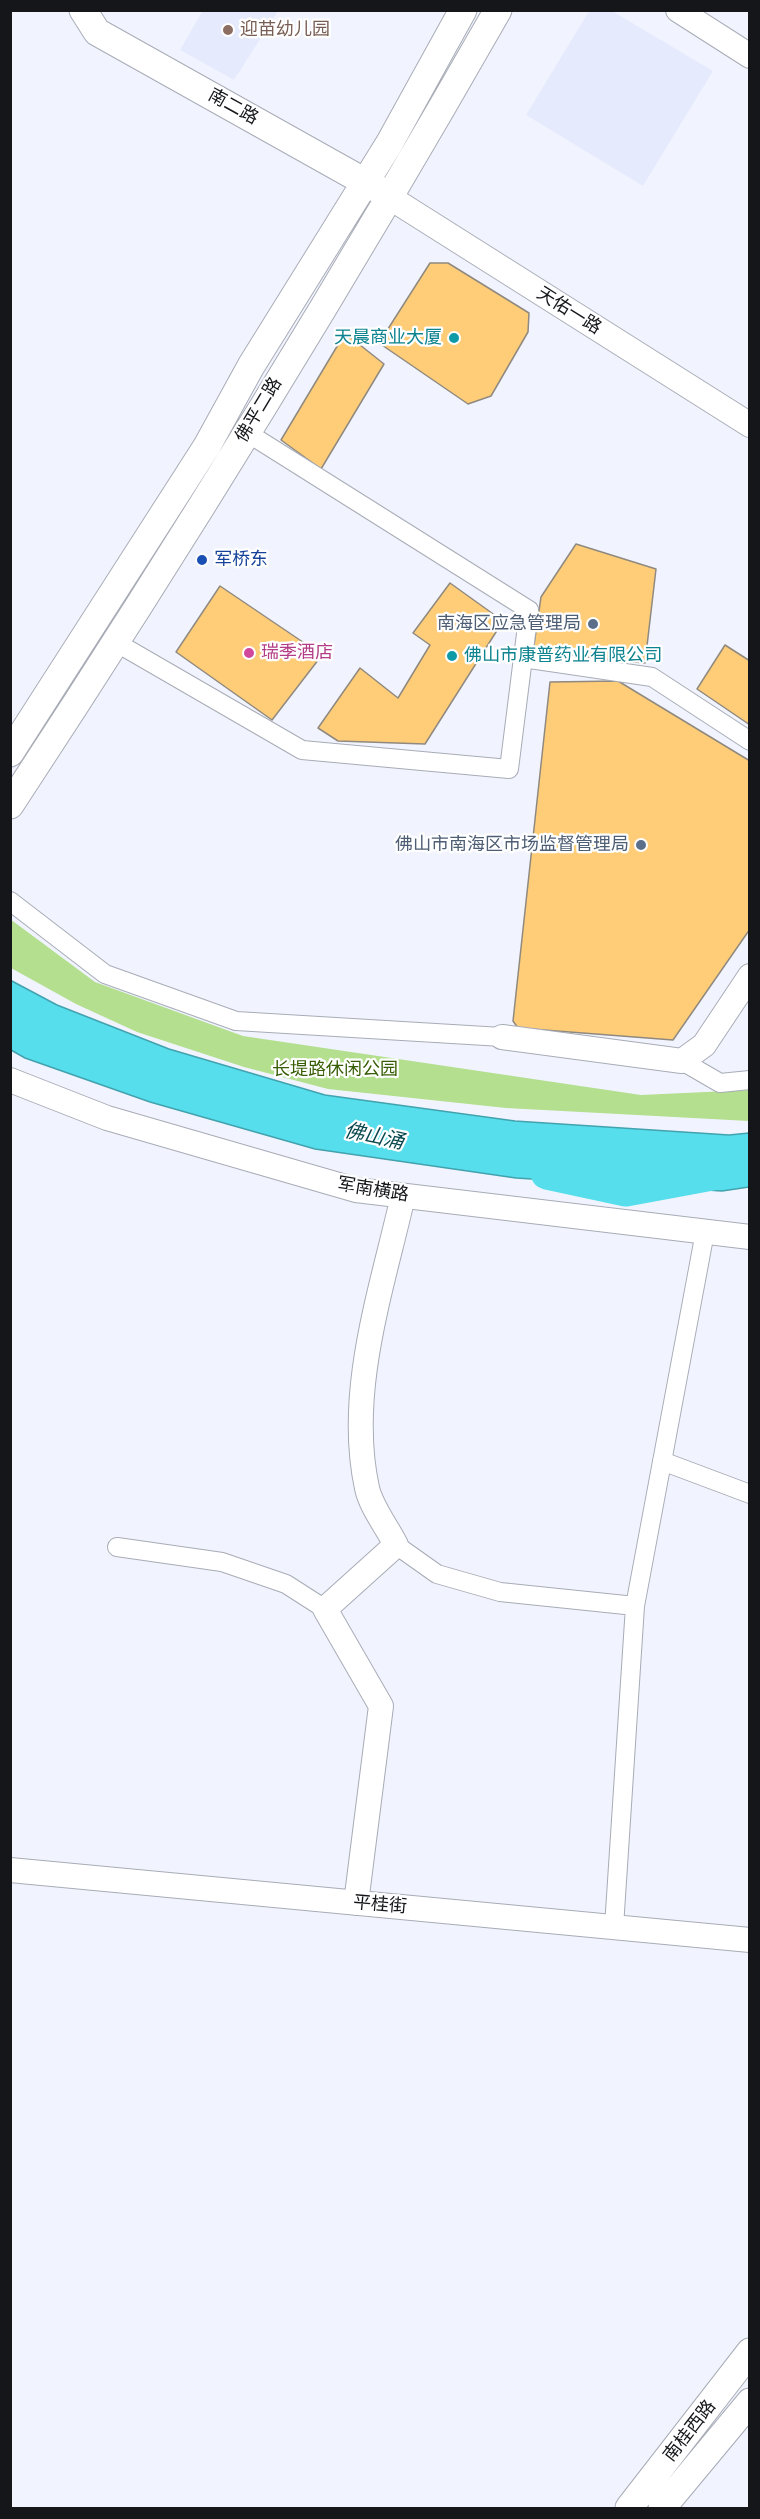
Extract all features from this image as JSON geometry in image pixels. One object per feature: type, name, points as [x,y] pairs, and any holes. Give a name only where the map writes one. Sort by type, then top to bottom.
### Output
[{"type":"main road","name":"南二路","points":[[83,10],[97,32],[366,181],[389,197]]},
{"type":"main road","name":"佛平二路","points":[[10,753],[207,446],[251,366],[366,181],[463,10]]},
{"type":"main road","name":"佛平二路","points":[[10,805],[117,643],[389,197],[498,10]]},
{"type":"main road","name":"南桂西路","points":[[629,2508],[750,2352]]},
{"type":"main road","name":"南桂西路","points":[[671,2506],[750,2402]]},
{"type":"street","points":[[678,10],[750,56]]},
{"type":"street","name":"天佑一路","points":[[389,197],[750,425]]},
{"type":"street","points":[[117,643],[302,750],[509,769],[529,610],[246,432]]},
{"type":"street","points":[[523,658],[652,677],[750,741]]},
{"type":"street","points":[[10,901],[105,974],[236,1021],[502,1037],[682,1061],[720,1083],[750,1080]]},
{"type":"street","points":[[682,1061],[704,1045],[750,976]]},
{"type":"street","name":"军南横路","points":[[10,1080],[106,1118],[231,1156],[356,1190],[750,1237]]},
{"type":"street","points":[[404,1196],[366,1361],[361,1426],[367,1490],[396,1545],[437,1574],[500,1592],[635,1606]]},
{"type":"street","points":[[614,1927],[635,1606],[705,1232]]},
{"type":"street","points":[[662,1461],[750,1494]]},
{"type":"street","points":[[325,1609],[396,1545]]},
{"type":"street","points":[[117,1547],[222,1562],[286,1584],[325,1609],[381,1706],[356,1903]]},
{"type":"street","name":"平桂街","points":[[10,1870],[750,1940]]},
{"type":"shaded area","name":"迎苗幼儿园","points":[[203,10],[278,11],[234,80],[180,50]]},
{"type":"shaded area","points":[[589,11],[612,11],[713,71],[643,186],[526,115]]},
{"type":"green space","name":"长堤路休闲公园","points":[[10,919],[95,982],[243,1036],[641,1095],[749,1090],[749,1121],[506,1108],[328,1089],[244,1067],[137,1032],[76,1004],[11,968]]},
{"type":"water","points":[[10,980],[57,1005],[169,1049],[325,1095],[515,1121],[729,1135],[749,1133],[749,1187],[722,1191],[516,1178],[315,1149],[150,1102],[25,1058],[11,1050]]},
{"type":"building","name":"天晨商业大厦","points":[[430,263],[448,263],[529,313],[528,332],[491,396],[468,404],[379,343]]},
{"type":"building","points":[[345,333],[384,364],[321,469],[281,440]]},
{"type":"building","name":"南海区应急管理局","points":[[576,544],[656,569],[645,663],[533,652],[541,597]]},
{"type":"building","name":"佛山市康普药业有限公司","points":[[450,583],[503,621],[425,744],[338,741],[318,728],[360,668],[398,698],[430,645],[413,633]]},
{"type":"building","name":"瑞季酒店","points":[[220,586],[322,655],[272,720],[176,652]]},
{"type":"building","points":[[725,645],[750,661],[750,725],[697,689]]},
{"type":"building","name":"佛山市南海区市场监督管理局","points":[[618,681],[750,761],[750,929],[673,1040],[518,1028],[513,1021],[550,682]]},
{"type":"waterway","name":"佛山涌","points":[[547,1173],[626,1190],[750,1167]]},
{"type":"place","name":"迎苗幼儿园","points":[[228,30]]},
{"type":"place","name":"天晨商业大厦","points":[[454,338]]},
{"type":"place","name":"军桥东","points":[[202,560]]},
{"type":"place","name":"南海区应急管理局","points":[[593,624]]},
{"type":"place","name":"瑞季酒店","points":[[249,653]]},
{"type":"place","name":"佛山市康普药业有限公司","points":[[452,656]]},
{"type":"place","name":"佛山市南海区市场监督管理局","points":[[641,845]]}]
